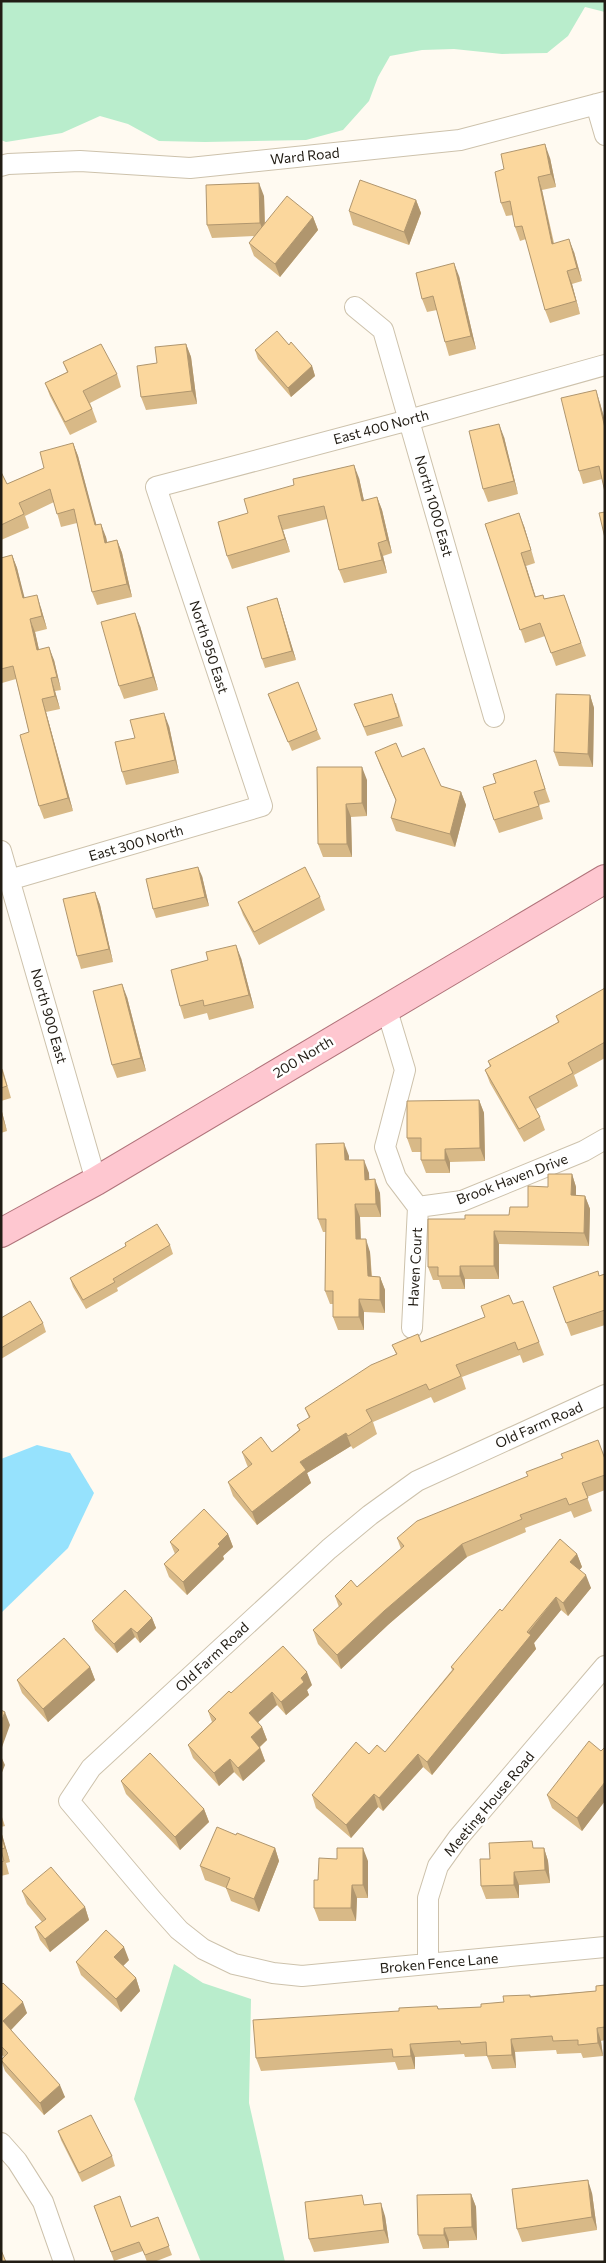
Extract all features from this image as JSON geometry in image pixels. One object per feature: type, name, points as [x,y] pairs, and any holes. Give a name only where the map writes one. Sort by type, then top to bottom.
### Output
[{"type":"main road","name":"200 North","points":[[1,1233],[96,1181],[386,1007],[605,879]]},
{"type":"street","points":[[600,103],[605,135]]},
{"type":"street","name":"Ward Road","points":[[1,166],[8,164],[80,161],[190,168],[460,140],[600,103]]},
{"type":"street","name":"North 1000 East","points":[[356,306],[383,330],[494,717]]},
{"type":"street","name":"East 400 North","points":[[156,487],[409,420],[605,365]]},
{"type":"street","name":"North 950 East","points":[[156,487],[262,806]]},
{"type":"street","name":"East 300 North","points":[[9,880],[262,806]]},
{"type":"street","name":"North 900 East","points":[[1,851],[96,1181]]},
{"type":"street","points":[[386,1007],[405,1070],[386,1146],[396,1178],[418,1207]]},
{"type":"street","name":"Brook Haven Drive","points":[[418,1207],[462,1201],[584,1151],[605,1139]]},
{"type":"street","name":"Haven Court","points":[[412,1328],[418,1207]]},
{"type":"street","name":"Old Farm Road","points":[[273,1973],[234,1964],[203,1949],[179,1930],[69,1801],[91,1768],[329,1549],[370,1515],[417,1481],[605,1395]]},
{"type":"street","name":"Meeting House Road","points":[[428,1964],[428,1898],[438,1866],[458,1838],[605,1666]]},
{"type":"street","name":"Broken Fence Lane","points":[[273,1973],[302,1976],[605,1946]]},
{"type":"street","points":[[1,2143],[17,2161],[43,2202],[64,2262]]},
{"type":"green space","points":[[1,1],[605,1],[605,12],[585,7],[568,36],[547,53],[502,54],[454,49],[422,50],[390,56],[378,77],[369,101],[343,130],[306,140],[159,141],[128,124],[100,116],[62,133],[6,142],[1,140]]},
{"type":"green space","points":[[174,1964],[203,1983],[251,1999],[249,2103],[285,2262],[201,2262],[134,2099]]},
{"type":"water","points":[[37,1445],[70,1453],[94,1493],[68,1548],[1,1613],[1,1459]]},
{"type":"building","points":[[545,144],[551,174],[538,177],[552,244],[569,239],[577,268],[567,271],[576,301],[545,310],[522,226],[515,227],[510,201],[501,203],[495,172],[504,169],[501,154]]},
{"type":"building","points":[[360,180],[416,200],[404,232],[349,211]]},
{"type":"building","points":[[259,183],[260,223],[207,225],[206,185]]},
{"type":"building","points":[[287,196],[313,217],[275,264],[249,243]]},
{"type":"building","points":[[454,263],[471,336],[445,342],[433,296],[422,299],[416,273]]},
{"type":"building","points":[[277,331],[289,345],[291,342],[312,366],[288,388],[255,350]]},
{"type":"building","points":[[101,344],[117,374],[83,391],[92,409],[65,422],[45,383],[68,372],[63,362]]},
{"type":"building","points":[[186,344],[192,391],[141,397],[137,366],[157,363],[155,347]]},
{"type":"building","points":[[596,390],[605,428],[605,492],[599,466],[579,471],[561,398]]},
{"type":"building","points":[[499,424],[514,481],[483,489],[469,431]]},
{"type":"building","points":[[73,443],[95,525],[101,524],[105,543],[117,540],[127,584],[92,592],[74,509],[57,514],[50,489],[19,503],[24,514],[1,525],[1,472],[7,484],[44,468],[40,452]]},
{"type":"building","points":[[354,465],[362,501],[377,497],[387,540],[378,543],[382,560],[339,570],[324,506],[278,516],[285,539],[227,556],[218,522],[248,513],[244,499],[294,485],[293,479]]},
{"type":"building","points":[[605,512],[605,538],[599,513]]},
{"type":"building","points":[[519,513],[531,550],[521,553],[535,597],[543,595],[544,599],[564,595],[581,643],[551,653],[540,623],[520,630],[485,524]]},
{"type":"building","points":[[12,555],[23,598],[37,595],[42,616],[30,619],[37,650],[49,647],[57,677],[51,678],[55,696],[42,699],[68,798],[39,806],[20,735],[29,732],[13,666],[1,669],[1,558]]},
{"type":"building","points":[[277,598],[292,651],[262,659],[247,607]]},
{"type":"building","points":[[135,613],[153,677],[119,686],[101,622]]},
{"type":"building","points":[[298,682],[317,730],[288,742],[268,694]]},
{"type":"building","points":[[392,694],[399,717],[364,727],[354,704]]},
{"type":"building","points":[[556,694],[590,695],[588,754],[554,752]]},
{"type":"building","points":[[164,713],[175,760],[122,772],[115,742],[135,738],[130,720]]},
{"type":"building","points":[[396,743],[402,757],[424,748],[441,786],[461,792],[450,834],[391,818],[396,800],[375,752]]},
{"type":"building","points":[[536,760],[545,789],[534,792],[539,806],[494,820],[483,787],[496,783],[493,774]]},
{"type":"building","points":[[317,767],[362,767],[362,803],[346,804],[347,844],[318,844]]},
{"type":"building","points":[[198,867],[205,897],[153,909],[146,879]]},
{"type":"building","points":[[305,867],[320,897],[254,932],[238,902]]},
{"type":"building","points":[[95,892],[109,949],[77,956],[63,899]]},
{"type":"building","points":[[236,945],[249,995],[204,1006],[203,1000],[180,1006],[171,970],[208,960],[206,952]]},
{"type":"building","points":[[122,984],[141,1058],[112,1065],[93,991]]},
{"type":"building","points":[[605,988],[605,1042],[568,1063],[573,1073],[529,1097],[540,1117],[519,1129],[485,1070],[491,1066],[488,1061],[559,1022],[556,1016]]},
{"type":"building","points":[[1,1067],[7,1086],[1,1088]]},
{"type":"building","points":[[479,1100],[480,1148],[445,1149],[445,1160],[421,1160],[421,1138],[407,1138],[407,1101]]},
{"type":"building","points":[[344,1143],[345,1160],[364,1160],[365,1180],[375,1179],[376,1204],[355,1204],[356,1239],[366,1239],[368,1276],[380,1277],[380,1300],[359,1299],[359,1317],[333,1317],[333,1291],[325,1291],[326,1219],[318,1219],[316,1144]]},
{"type":"building","points":[[548,1174],[572,1174],[571,1195],[585,1196],[584,1233],[494,1231],[494,1266],[460,1266],[460,1276],[438,1276],[438,1267],[428,1267],[428,1219],[465,1219],[465,1215],[509,1215],[510,1207],[528,1207],[528,1186],[548,1187]]},
{"type":"building","points":[[157,1224],[170,1245],[113,1279],[115,1282],[83,1300],[70,1278],[126,1246],[125,1243]]},
{"type":"building","points":[[598,1271],[599,1276],[605,1274],[605,1310],[566,1323],[553,1287]]},
{"type":"building","points":[[509,1295],[513,1304],[523,1301],[539,1342],[518,1350],[515,1342],[456,1365],[461,1376],[429,1390],[426,1384],[366,1410],[372,1421],[348,1436],[346,1433],[300,1462],[306,1470],[252,1512],[228,1482],[252,1464],[242,1452],[261,1437],[272,1452],[300,1430],[297,1425],[310,1417],[305,1408],[371,1365],[397,1354],[392,1345],[418,1334],[421,1342],[485,1317],[481,1306]]},
{"type":"building","points":[[30,1301],[43,1323],[1,1348],[1,1318]]},
{"type":"building","points":[[598,1440],[605,1459],[605,1475],[582,1483],[588,1498],[569,1505],[566,1498],[520,1515],[522,1519],[462,1544],[384,1611],[337,1655],[313,1630],[342,1604],[335,1596],[351,1580],[357,1587],[404,1546],[397,1538],[417,1521],[528,1476],[526,1472],[563,1458],[561,1454]]},
{"type":"building","points":[[204,1509],[228,1534],[218,1544],[220,1546],[183,1582],[164,1564],[179,1550],[170,1542]]},
{"type":"building","points":[[560,1539],[577,1554],[570,1562],[586,1575],[563,1603],[556,1597],[527,1632],[531,1635],[427,1762],[418,1754],[379,1798],[374,1794],[346,1825],[312,1795],[356,1742],[369,1754],[377,1745],[385,1752],[454,1669],[451,1667],[500,1609],[502,1611]]},
{"type":"building","points":[[125,1590],[152,1618],[137,1633],[131,1628],[114,1644],[92,1621]]},
{"type":"building","points":[[64,1638],[90,1667],[43,1709],[17,1680]]},
{"type":"building","points":[[283,1646],[307,1672],[301,1678],[304,1682],[281,1702],[272,1692],[249,1713],[262,1727],[251,1737],[260,1748],[238,1768],[230,1759],[214,1773],[188,1745],[216,1719],[208,1711]]},
{"type":"building","points":[[1,1710],[5,1712],[1,1722]]},
{"type":"building","points":[[589,1741],[601,1751],[605,1747],[605,1782],[577,1818],[547,1795]]},
{"type":"building","points":[[150,1753],[204,1809],[175,1837],[121,1781]]},
{"type":"building","points":[[217,1827],[275,1848],[254,1899],[226,1888],[230,1878],[200,1866]]},
{"type":"building","points":[[1,1835],[5,1848],[1,1849]]},
{"type":"building","points":[[532,1841],[533,1848],[544,1848],[545,1870],[514,1872],[514,1885],[481,1886],[480,1859],[490,1859],[489,1843]]},
{"type":"building","points":[[337,1848],[363,1848],[363,1885],[352,1885],[351,1908],[314,1908],[314,1880],[318,1880],[319,1858],[337,1859]]},
{"type":"building","points":[[1,1850],[4,1861],[1,1862]]},
{"type":"building","points":[[51,1867],[85,1907],[45,1939],[35,1927],[46,1919],[22,1891]]},
{"type":"building","points":[[106,1930],[124,1947],[114,1957],[136,1978],[116,1999],[76,1962]]},
{"type":"building","points":[[3,1983],[23,2002],[3,2021],[60,2085],[40,2103],[1,2060],[8,2053],[1,2046],[1,1985]]},
{"type":"building","points":[[605,1985],[605,2027],[597,2028],[598,2043],[578,2045],[578,2040],[553,2041],[552,2036],[511,2039],[512,2055],[487,2056],[486,2042],[461,2044],[460,2041],[410,2044],[411,2056],[393,2057],[392,2049],[256,2058],[253,2020],[399,2011],[399,2008],[437,2006],[438,2009],[481,2007],[481,2004],[504,2002],[503,1996],[530,1995],[530,1997],[596,1991],[596,1986]]},
{"type":"building","points":[[91,2115],[112,2156],[79,2173],[58,2131]]},
{"type":"building","points":[[588,2180],[592,2217],[517,2229],[512,2189]]},
{"type":"building","points":[[471,2194],[472,2227],[444,2228],[444,2235],[418,2235],[417,2195]]},
{"type":"building","points":[[362,2195],[364,2205],[381,2203],[384,2230],[309,2239],[305,2202]]},
{"type":"building","points":[[120,2196],[131,2227],[158,2217],[169,2246],[145,2255],[139,2242],[111,2252],[94,2206]]},
{"type":"building","points":[[1,2250],[6,2262],[1,2262]]}]
